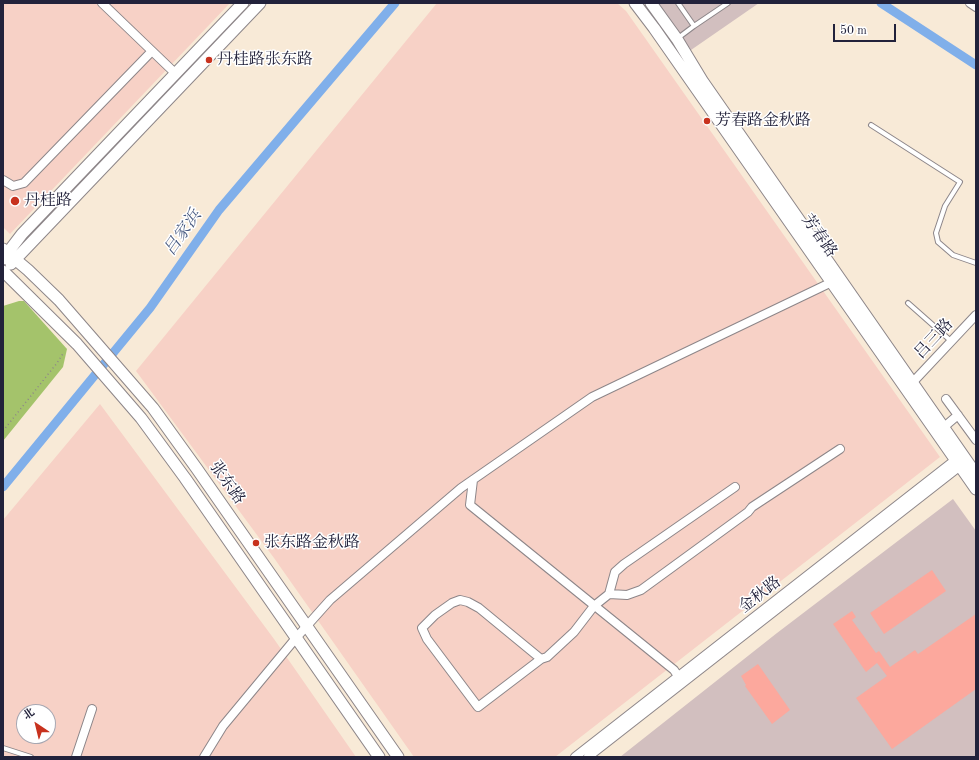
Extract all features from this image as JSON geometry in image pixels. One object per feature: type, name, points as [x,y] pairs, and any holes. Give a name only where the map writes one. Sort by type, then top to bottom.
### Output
[{"type":"street","points":[[102,3],[176,74]]},
{"type":"street","points":[[3,272],[7,255],[22,234],[244,3]]},
{"type":"street","points":[[7,255],[260,3]]},
{"type":"street","name":"芳春路","points":[[635,3],[832,282],[961,460],[976,474]]},
{"type":"street","name":"芳春路","points":[[651,3],[677,39],[703,82],[944,427],[976,489]]},
{"type":"street","points":[[970,3],[976,7]]},
{"type":"street","points":[[3,180],[13,186],[24,183],[152,51]]},
{"type":"street","name":"张东路","points":[[7,255],[59,300],[130,381],[175,437],[398,757]]},
{"type":"street","name":"张东路","points":[[3,272],[77,344],[120,393],[162,446],[379,757]]},
{"type":"street","points":[[204,757],[223,726],[307,625],[330,600],[473,480],[592,396],[832,282]]},
{"type":"street","name":"吕三路","points":[[912,382],[976,315]]},
{"type":"street","points":[[946,399],[976,440]]},
{"type":"street","points":[[944,427],[958,415]]},
{"type":"street","points":[[609,594],[627,595],[642,590],[752,508],[840,449]]},
{"type":"street","name":"金秋路","points":[[575,757],[678,676],[961,460]]},
{"type":"street","name":"金秋路","points":[[588,757],[961,460]]},
{"type":"street","points":[[473,480],[470,505],[674,670],[678,676]]},
{"type":"street","points":[[541,659],[479,608],[468,602],[460,600],[452,603],[435,615],[422,628],[426,639],[478,707],[541,659],[547,657],[574,632],[594,606],[609,594],[615,572],[624,564],[735,486]]},
{"type":"street","points":[[76,757],[92,709]]},
{"type":"lane","points":[[678,3],[694,26]]},
{"type":"lane","points":[[677,39],[728,3]]},
{"type":"lane","points":[[871,125],[960,182],[945,206],[936,233],[938,242],[953,254],[976,263]]},
{"type":"lane","points":[[908,303],[951,341]]},
{"type":"lane","points":[[3,748],[31,757]]},
{"type":"path","points":[[3,431],[53,369],[64,352]]},
{"type":"shaded area","points":[[3,3],[230,3],[10,234],[3,227]]},
{"type":"shaded area","points":[[437,3],[617,3],[626,11],[940,457],[555,757],[414,757],[274,558],[136,371]]},
{"type":"shaded area","points":[[658,3],[759,3],[691,50]]},
{"type":"shaded area","points":[[100,404],[274,639],[356,757],[3,757],[3,520]]},
{"type":"shaded area","points":[[953,499],[976,531],[976,757],[620,757],[777,633]]},
{"type":"green space","points":[[24,301],[67,349],[63,367],[3,441],[3,306]]},
{"type":"building","points":[[932,570],[946,591],[884,634],[870,613]]},
{"type":"building","points":[[852,611],[856,617],[852,620],[876,653],[879,651],[890,667],[915,650],[918,654],[976,614],[976,689],[892,749],[856,698],[887,676],[877,663],[866,672],[833,624]]},
{"type":"building","points":[[758,664],[790,710],[772,724],[745,686],[746,685],[741,676]]},
{"type":"waterway","name":"吕家浜","points":[[3,487],[150,308],[219,210],[395,3]]},
{"type":"waterway","points":[[881,3],[976,65]]},
{"type":"place","name":"丹桂路张东路","points":[[209,60]]},
{"type":"place","name":"芳春路金秋路","points":[[707,121]]},
{"type":"place","name":"丹桂路","points":[[15,201]]},
{"type":"place","name":"张东路金秋路","points":[[256,543]]}]
